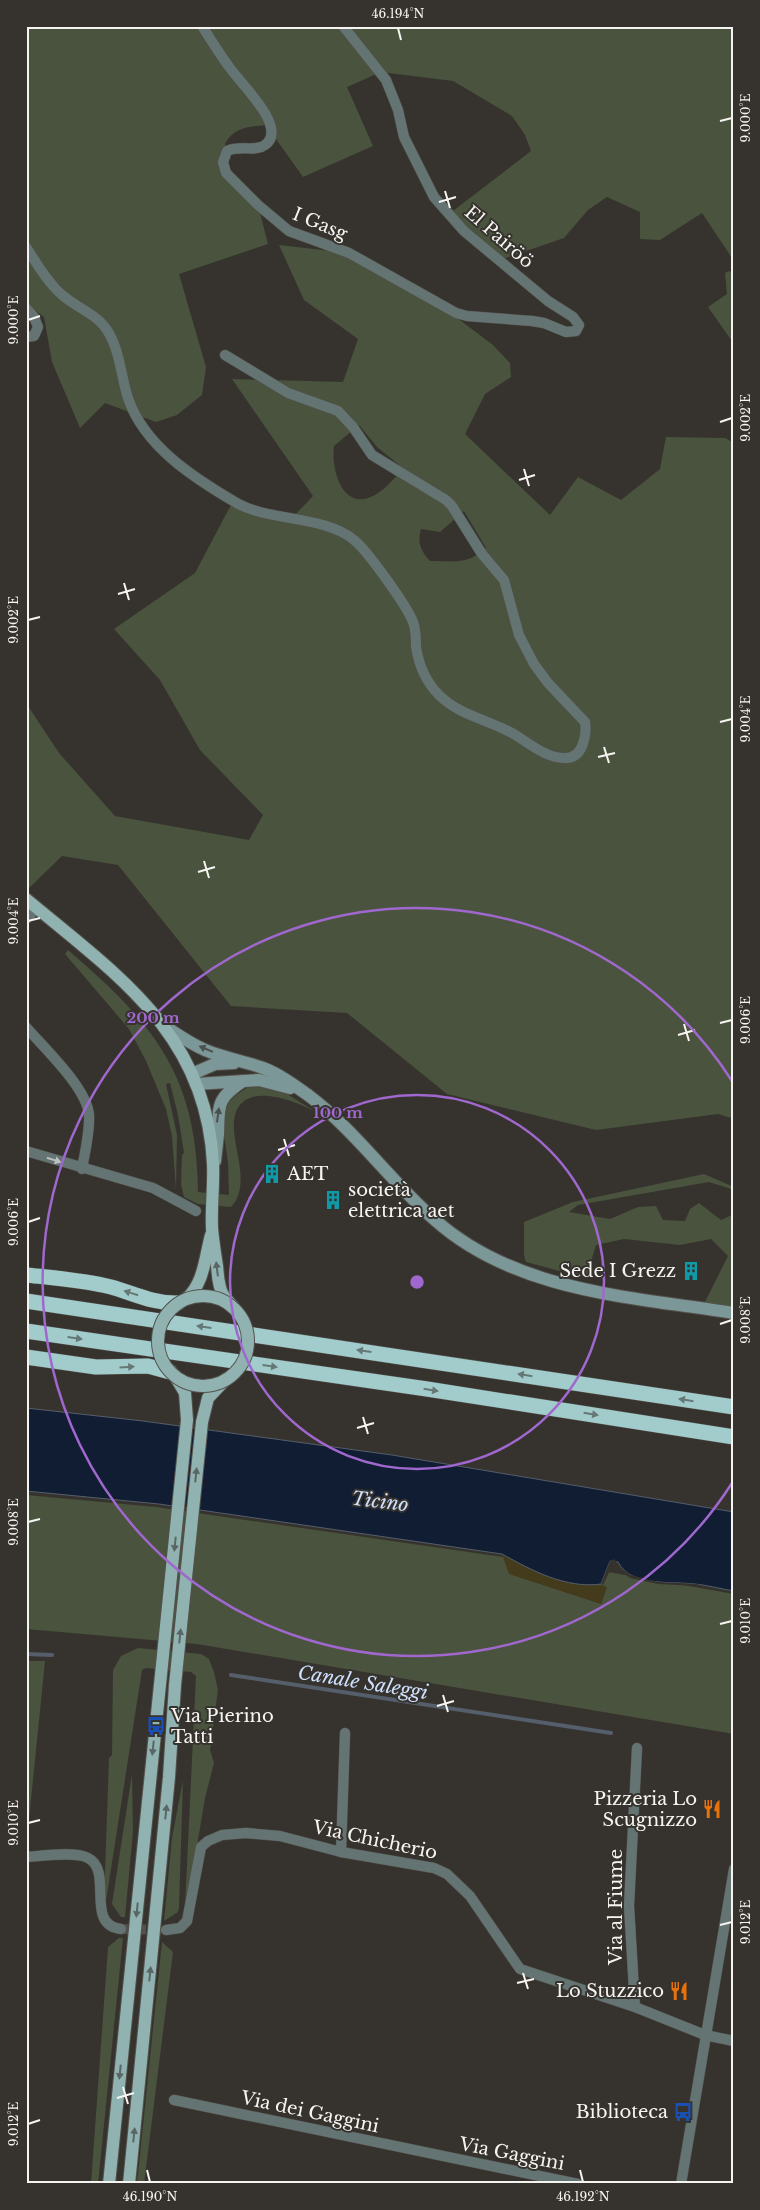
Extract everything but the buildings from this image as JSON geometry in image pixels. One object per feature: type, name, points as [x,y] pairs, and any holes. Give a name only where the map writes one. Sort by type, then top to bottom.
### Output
[{"type":"highway","points":[[26,1275],[79,1280],[112,1287],[155,1301],[182,1301]]},
{"type":"highway","points":[[26,1301],[734,1407]]},
{"type":"highway","points":[[26,1331],[427,1389],[734,1437]]},
{"type":"highway","points":[[26,1357],[96,1367],[148,1366],[173,1374]]},
{"type":"main road","points":[[26,899],[130,986],[166,1027],[194,1079],[210,1141],[213,1186],[212,1228],[220,1287],[232,1307],[242,1318],[246,1331],[247,1345],[244,1358],[236,1370],[208,1398],[202,1422],[175,1685],[169,1777],[129,2184]]},
{"type":"main road","points":[[109,2184],[187,1420],[185,1393],[163,1361],[158,1349],[158,1336],[165,1317],[192,1294],[200,1278],[212,1228]]},
{"type":"main road","points":[[182,1301],[198,1296],[210,1296],[222,1300],[232,1307]]},
{"type":"main road","points":[[173,1374],[187,1383],[200,1386],[226,1379]]},
{"type":"street","name":"I Gasg","points":[[202,26],[230,69],[261,107],[271,127],[271,138],[265,145],[256,148],[238,147],[227,151],[224,162],[226,173],[281,226],[348,253],[456,313],[539,322],[566,332],[573,332],[578,328]]},
{"type":"street","name":"El Pairöö","points":[[343,26],[386,80],[398,110],[404,137],[434,197],[464,231],[548,301],[574,317],[578,323],[578,328]]},
{"type":"street","points":[[26,247],[60,294],[107,329],[112,340],[129,400],[147,432],[170,456],[198,478],[247,509],[258,513],[292,518],[337,531],[351,538],[378,569],[413,622],[418,658],[422,670],[427,682],[440,697],[466,714],[500,727],[544,753],[563,758],[570,758],[576,754],[582,747],[585,738],[585,722],[548,683],[534,664],[519,635],[504,580],[482,554],[452,506],[446,500],[372,455],[353,427],[338,411],[288,393],[225,355]]},
{"type":"street","points":[[26,308],[36,321],[38,331],[32,337],[26,337]]},
{"type":"street","points":[[26,919],[37,908]]},
{"type":"street","points":[[26,1027],[77,1086],[85,1099],[89,1115],[82,1169]]},
{"type":"street","points":[[166,1027],[205,1050],[277,1074],[310,1096],[347,1128],[434,1220],[492,1259],[526,1273],[584,1289],[734,1313]]},
{"type":"street","points":[[194,1079],[221,1063],[249,1064]]},
{"type":"street","points":[[194,1079],[268,1081],[310,1096]]},
{"type":"street","points":[[213,1186],[218,1132],[217,1115],[221,1103],[228,1093],[243,1081]]},
{"type":"street","points":[[26,1151],[82,1169],[153,1188],[196,1210]]},
{"type":"street","points":[[340,1852],[345,1733]]},
{"type":"street","name":"Via al Fiume","points":[[634,2007],[629,1906],[637,1748]]},
{"type":"street","name":"Via Chicherio","points":[[166,1930],[180,1928],[187,1921],[201,1847],[214,1838],[234,1833],[261,1834],[298,1839],[340,1852],[426,1866],[443,1872],[470,1896],[520,1969],[634,2007],[705,2035],[734,2041]]},
{"type":"street","points":[[26,1858],[74,1855],[88,1857],[94,1861],[100,1874],[102,1911],[109,1924],[121,1929]]},
{"type":"street","points":[[681,2184],[734,1869]]},
{"type":"street","name":"Via dei Gaggini","points":[[174,2100],[440,2156]]},
{"type":"street","name":"Via Gaggini","points":[[440,2156],[578,2184]]},
{"type":"green space","points":[[26,26],[734,26],[734,257],[732,258],[702,213],[660,240],[640,239],[640,212],[607,197],[588,210],[564,238],[500,260],[449,214],[531,151],[525,135],[512,116],[453,81],[381,72],[347,87],[373,146],[303,177],[266,125],[242,129],[229,138],[225,144],[227,151],[224,162],[258,205],[268,244],[179,274],[206,367],[202,395],[177,415],[156,422],[105,403],[80,428],[52,362],[44,317],[26,303]]},
{"type":"green space","points":[[279,245],[349,253],[444,308],[493,345],[510,363],[511,377],[485,394],[465,434],[550,515],[578,477],[621,500],[660,469],[666,437],[725,438],[734,443],[734,1119],[718,1114],[596,1130],[447,1094],[347,1013],[231,1006],[118,865],[62,856],[26,891],[26,703],[59,753],[115,816],[249,840],[263,815],[200,750],[160,680],[114,629],[195,573],[233,501],[292,518],[313,496],[232,379],[343,382],[358,339],[304,300]],"holes":[[[359,425],[377,447],[403,468],[379,493],[368,498],[358,499],[344,491],[339,483],[333,454],[334,446]],[[464,511],[486,548],[466,560],[430,561],[424,554],[421,546],[419,538],[421,529],[440,532]]]},
{"type":"green space","points":[[729,271],[734,275],[734,344],[708,307],[727,294],[725,273]]},
{"type":"green space","points":[[68,950],[124,1002],[146,1028],[164,1054],[179,1083],[189,1115],[196,1151],[198,1192],[229,1195],[228,1163],[222,1120],[229,1102],[236,1095],[247,1088],[258,1086],[284,1092],[316,1112],[281,1098],[256,1096],[245,1100],[238,1108],[234,1122],[241,1177],[237,1198],[231,1207],[198,1204],[184,1197],[181,1185],[182,1155],[184,1153],[178,1115],[170,1083],[166,1084],[177,1135],[176,1189],[172,1136],[166,1109],[146,1061],[129,1029],[65,954]]},
{"type":"green space","points":[[704,1174],[734,1187],[734,1190],[709,1182],[578,1205],[569,1212],[610,1219],[638,1207],[656,1206],[663,1220],[685,1221],[690,1209],[699,1203],[721,1220],[734,1214],[734,1313],[702,1308],[728,1256],[711,1239],[680,1245],[624,1239],[596,1245],[586,1278],[526,1262],[524,1255],[524,1222],[573,1202]]},
{"type":"green space","points":[[26,1495],[156,1507],[614,1573],[734,1594],[734,1734],[197,1644],[26,1629]]},
{"type":"green space","points":[[138,1648],[201,1654],[209,1659],[218,1690],[210,1750],[214,1763],[205,1798],[187,1906],[185,1906],[196,1676],[191,1672],[146,1668],[142,1670],[106,1901],[104,1900],[109,1758],[112,1755],[113,1670],[121,1656]]},
{"type":"green space","points":[[26,1661],[45,1661],[26,1849]]},
{"type":"green space","points":[[132,1774],[133,1832],[125,1917],[121,1917],[112,1904]]},
{"type":"green space","points":[[183,1780],[179,1907],[178,1912],[164,1921],[172,1838]]},
{"type":"green space","points":[[119,1938],[123,1938],[98,2184],[91,2184],[108,1947]]},
{"type":"green space","points":[[162,1942],[173,1952],[144,2184],[137,2184]]},
{"type":"sand","points":[[502,1554],[532,1570],[556,1579],[607,1587],[601,1604],[509,1574]]},
{"type":"water","name":"Ticino","points":[[26,1408],[143,1421],[392,1455],[734,1512],[734,1591],[685,1583],[642,1579],[632,1576],[618,1562],[610,1561],[601,1584],[575,1584],[549,1577],[502,1554],[159,1504],[26,1491]]},
{"type":"pier","points":[[614,1559],[622,1569],[631,1575],[658,1582],[697,1584],[703,1586],[703,1588],[658,1584],[630,1578],[614,1562],[603,1585],[601,1584],[610,1561]]},
{"type":"waterway","name":"Canale Saleggi","points":[[26,1654],[52,1655]]},
{"type":"waterway","name":"Canale Saleggi","points":[[231,1675],[611,1733]]},
{"type":"tunnel","points":[[121,1929],[166,1930]]},
{"type":"place","name":"AET","points":[[272,1174]]},
{"type":"place","name":"società elettrica aet","points":[[333,1200]]},
{"type":"place","name":"Sede I Grezz","points":[[691,1271]]},
{"type":"place","name":"Via Pierino Tatti","points":[[156,1726]]},
{"type":"place","name":"Pizzeria Lo Scugnizzo","points":[[712,1809]]},
{"type":"place","name":"Lo Stuzzico","points":[[679,1991]]},
{"type":"place","name":"Biblioteca","points":[[683,2112]]}]
